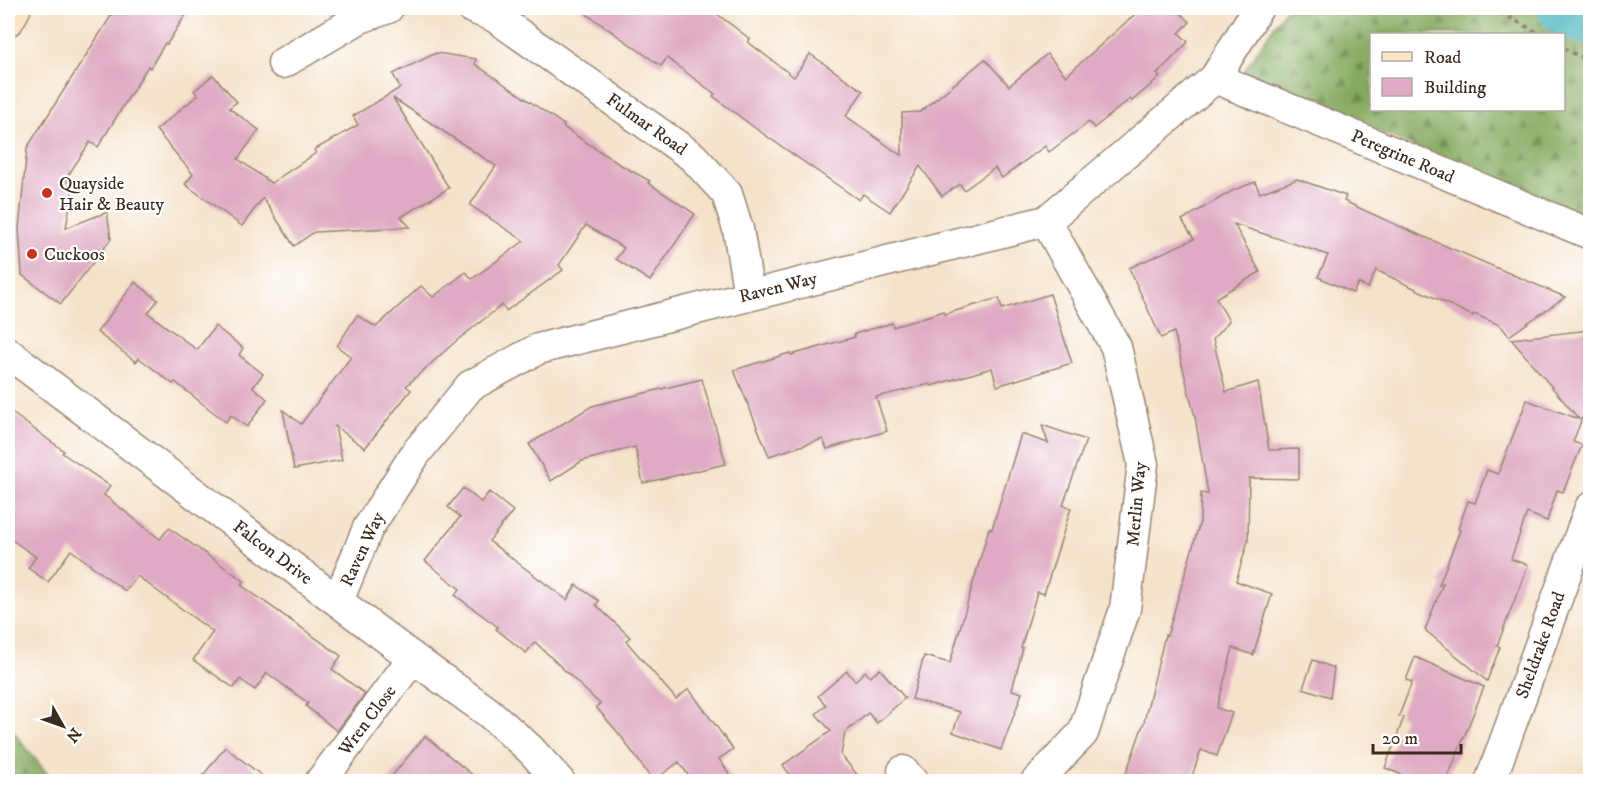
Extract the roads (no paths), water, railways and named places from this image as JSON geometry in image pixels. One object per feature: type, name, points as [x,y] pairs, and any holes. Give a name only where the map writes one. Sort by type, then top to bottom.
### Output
[{"type":"street","points":[[8,19],[14,8]]},
{"type":"street","points":[[283,63],[360,18],[388,8]]},
{"type":"street","name":"Fulmar Road","points":[[472,8],[495,17],[693,157],[727,194],[738,229],[748,295]]},
{"type":"street","name":"Raven Way","points":[[338,601],[368,528],[416,453],[470,386],[538,349],[1046,221],[1215,78],[1258,8]]},
{"type":"street","name":"Peregrine Road","points":[[1215,78],[1590,234]]},
{"type":"street","name":"Merlin Way","points":[[1036,782],[1083,734],[1122,620],[1143,464],[1116,347],[1046,221]]},
{"type":"street","name":"Falcon Drive","points":[[8,353],[488,712],[530,749],[560,782]]},
{"type":"street","name":"Sheldrake Road","points":[[1490,782],[1590,508]]},
{"type":"street","name":"Wren Close","points":[[320,782],[414,658]]},
{"type":"waterway","points":[[1563,8],[1590,19]]},
{"type":"place","name":"Quayside Hair & Beauty","points":[[47,193]]},
{"type":"place","name":"Cuckoos","points":[[32,254]]}]
